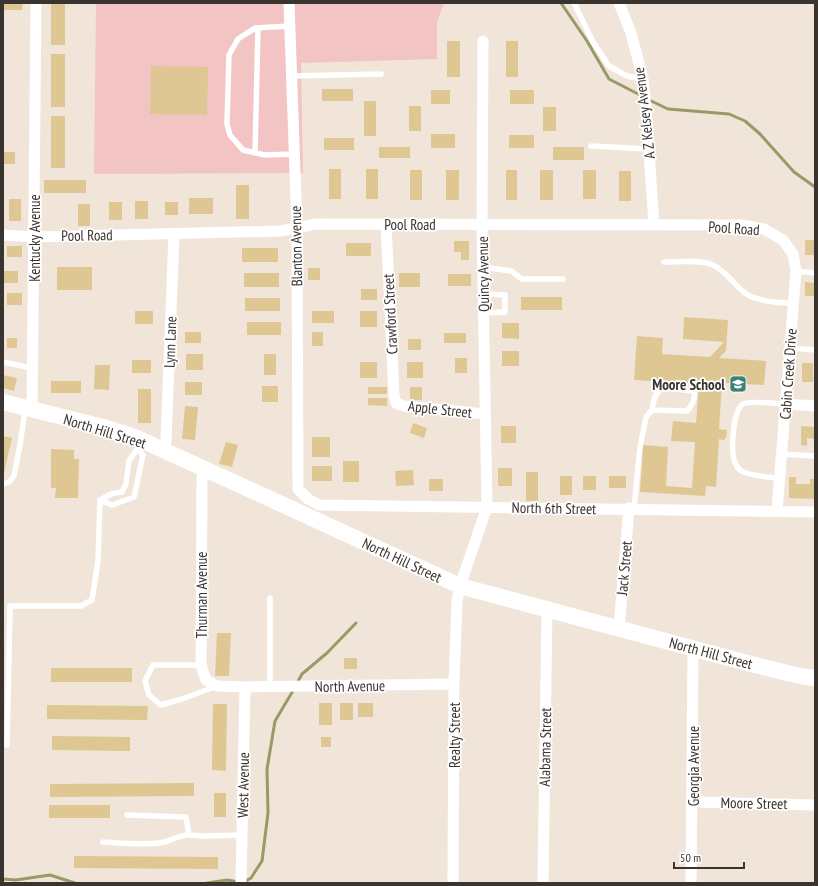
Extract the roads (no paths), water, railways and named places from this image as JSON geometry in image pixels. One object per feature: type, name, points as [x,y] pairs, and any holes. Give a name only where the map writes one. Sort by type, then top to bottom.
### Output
[{"type":"street","name":"Kentucky Avenue","points":[[28,408],[32,368],[36,3]]},
{"type":"street","name":"Blanton Avenue","points":[[289,3],[297,228],[298,489]]},
{"type":"street","name":"A Z Kelsey Avenue","points":[[619,3],[631,34],[642,79],[649,149],[654,225]]},
{"type":"street","name":"Quincy Avenue","points":[[483,41],[482,224],[487,507]]},
{"type":"street","name":"Pool Road","points":[[3,235],[174,234],[281,231],[316,224],[742,225],[764,229],[783,240]]},
{"type":"street","name":"Crawford Street","points":[[386,224],[394,395],[396,403]]},
{"type":"street","name":"Lynn Lane","points":[[164,450],[166,440],[174,234]]},
{"type":"street","name":"Cabin Creek Drive","points":[[776,511],[796,271],[793,254],[783,240]]},
{"type":"street","name":"North Hill Street","points":[[3,402],[107,428],[140,445],[164,450],[460,586],[547,611],[619,628],[800,676],[815,678]]},
{"type":"street","name":"Apple Street","points":[[396,403],[404,406],[485,414]]},
{"type":"street","points":[[786,404],[815,406]]},
{"type":"street","name":"Thurman Avenue","points":[[204,469],[202,478],[201,665],[206,680],[217,686]]},
{"type":"street","name":"North 6th Street","points":[[298,489],[308,499],[319,505],[632,508],[815,512]]},
{"type":"street","name":"Realty Street","points":[[454,883],[454,684],[457,601],[460,586],[487,507]]},
{"type":"street","name":"Jack Street","points":[[619,628],[632,508]]},
{"type":"street","name":"Alabama Street","points":[[543,883],[547,611]]},
{"type":"street","name":"Georgia Avenue","points":[[692,883],[694,649]]},
{"type":"street","name":"North Avenue","points":[[245,687],[454,684]]},
{"type":"street","points":[[217,686],[245,687]]},
{"type":"street","name":"West Avenue","points":[[242,883],[245,687]]},
{"type":"street","name":"Moore Street","points":[[692,802],[815,805]]},
{"type":"lane","points":[[574,3],[593,42],[609,66],[627,76],[642,79]]},
{"type":"lane","points":[[290,26],[255,28],[238,39],[229,55],[227,124],[230,135],[243,150],[265,155],[294,154]]},
{"type":"lane","points":[[255,153],[258,28]]},
{"type":"lane","points":[[292,76],[381,74]]},
{"type":"lane","points":[[591,146],[649,149]]},
{"type":"lane","points":[[664,262],[700,262],[712,264],[745,293],[754,298],[793,304]]},
{"type":"lane","points":[[483,266],[511,271],[522,280],[563,279]]},
{"type":"lane","points":[[796,271],[815,272]]},
{"type":"lane","points":[[483,294],[506,295],[506,312],[484,313]]},
{"type":"lane","points":[[790,348],[815,350]]},
{"type":"lane","points":[[3,362],[32,368]]},
{"type":"lane","points":[[632,508],[640,447],[646,417],[652,410],[654,398],[660,390],[664,388],[694,392],[695,394],[691,407],[687,411],[652,410]]},
{"type":"lane","points":[[779,478],[747,473],[740,470],[734,461],[733,453],[735,416],[738,408],[749,402],[786,404]]},
{"type":"lane","points":[[3,484],[9,482],[14,476],[20,446],[22,422],[28,408]]},
{"type":"lane","points":[[100,500],[111,494],[122,492],[126,484],[129,461],[140,445]]},
{"type":"lane","points":[[100,500],[112,505],[134,497],[143,455],[140,445]]},
{"type":"lane","points":[[781,454],[815,456]]},
{"type":"lane","points":[[7,745],[10,606],[81,606],[92,600],[98,561],[100,500]]},
{"type":"lane","points":[[270,598],[270,687]]},
{"type":"lane","points":[[201,665],[153,665],[145,681],[149,695],[161,705],[217,686]]},
{"type":"lane","points":[[127,815],[186,817],[189,835]]},
{"type":"lane","points":[[103,842],[154,844],[166,842],[180,835],[242,835]]},
{"type":"waterway","points":[[561,3],[587,41],[609,79],[642,96]]},
{"type":"waterway","points":[[647,99],[668,109],[729,114],[745,121],[760,134],[794,172],[815,187]]},
{"type":"waterway","points":[[297,683],[302,674],[327,653],[356,623]]},
{"type":"waterway","points":[[244,882],[251,878],[262,861],[268,813],[267,769],[275,721],[294,689]]},
{"type":"waterway","points":[[3,879],[16,880],[50,875],[75,883]]},
{"type":"waterway","points":[[207,883],[227,880],[239,882]]},
{"type":"place","name":"Moore School","points":[[738,384]]}]
